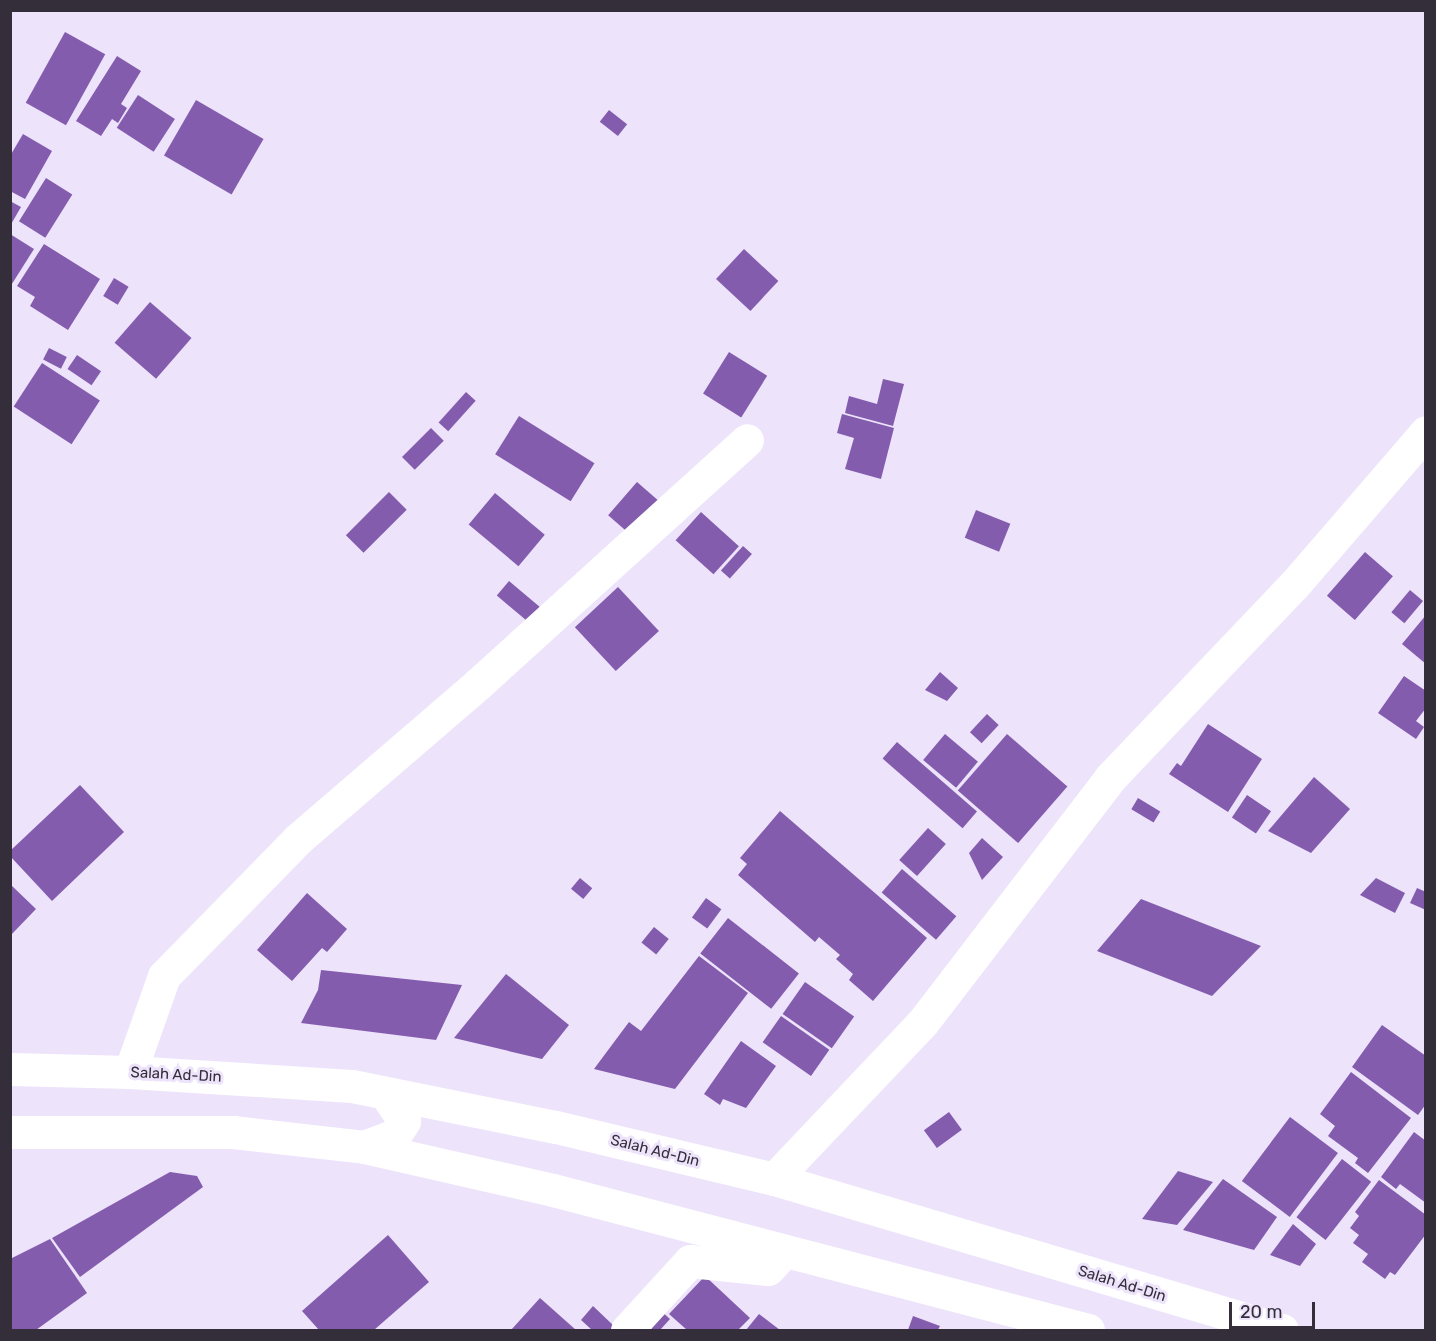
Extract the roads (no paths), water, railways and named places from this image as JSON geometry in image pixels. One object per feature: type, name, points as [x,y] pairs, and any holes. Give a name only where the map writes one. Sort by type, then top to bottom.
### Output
[{"type":"main road","points":[[774,1179],[922,1023],[1110,777],[1294,585],[1425,432]]},
{"type":"main road","points":[[130,1072],[164,976],[298,839],[477,684],[747,440]]},
{"type":"main road","name":"Salah Ad-Din","points":[[10,1069],[130,1072],[352,1086],[556,1127],[774,1179],[1282,1330]]},
{"type":"main road","points":[[364,1147],[395,1135],[404,1121],[386,1094]]},
{"type":"main road","points":[[10,1132],[233,1132],[364,1147],[553,1190],[1088,1330]]},
{"type":"main road","points":[[627,1330],[690,1261],[768,1269],[784,1252]]}]
